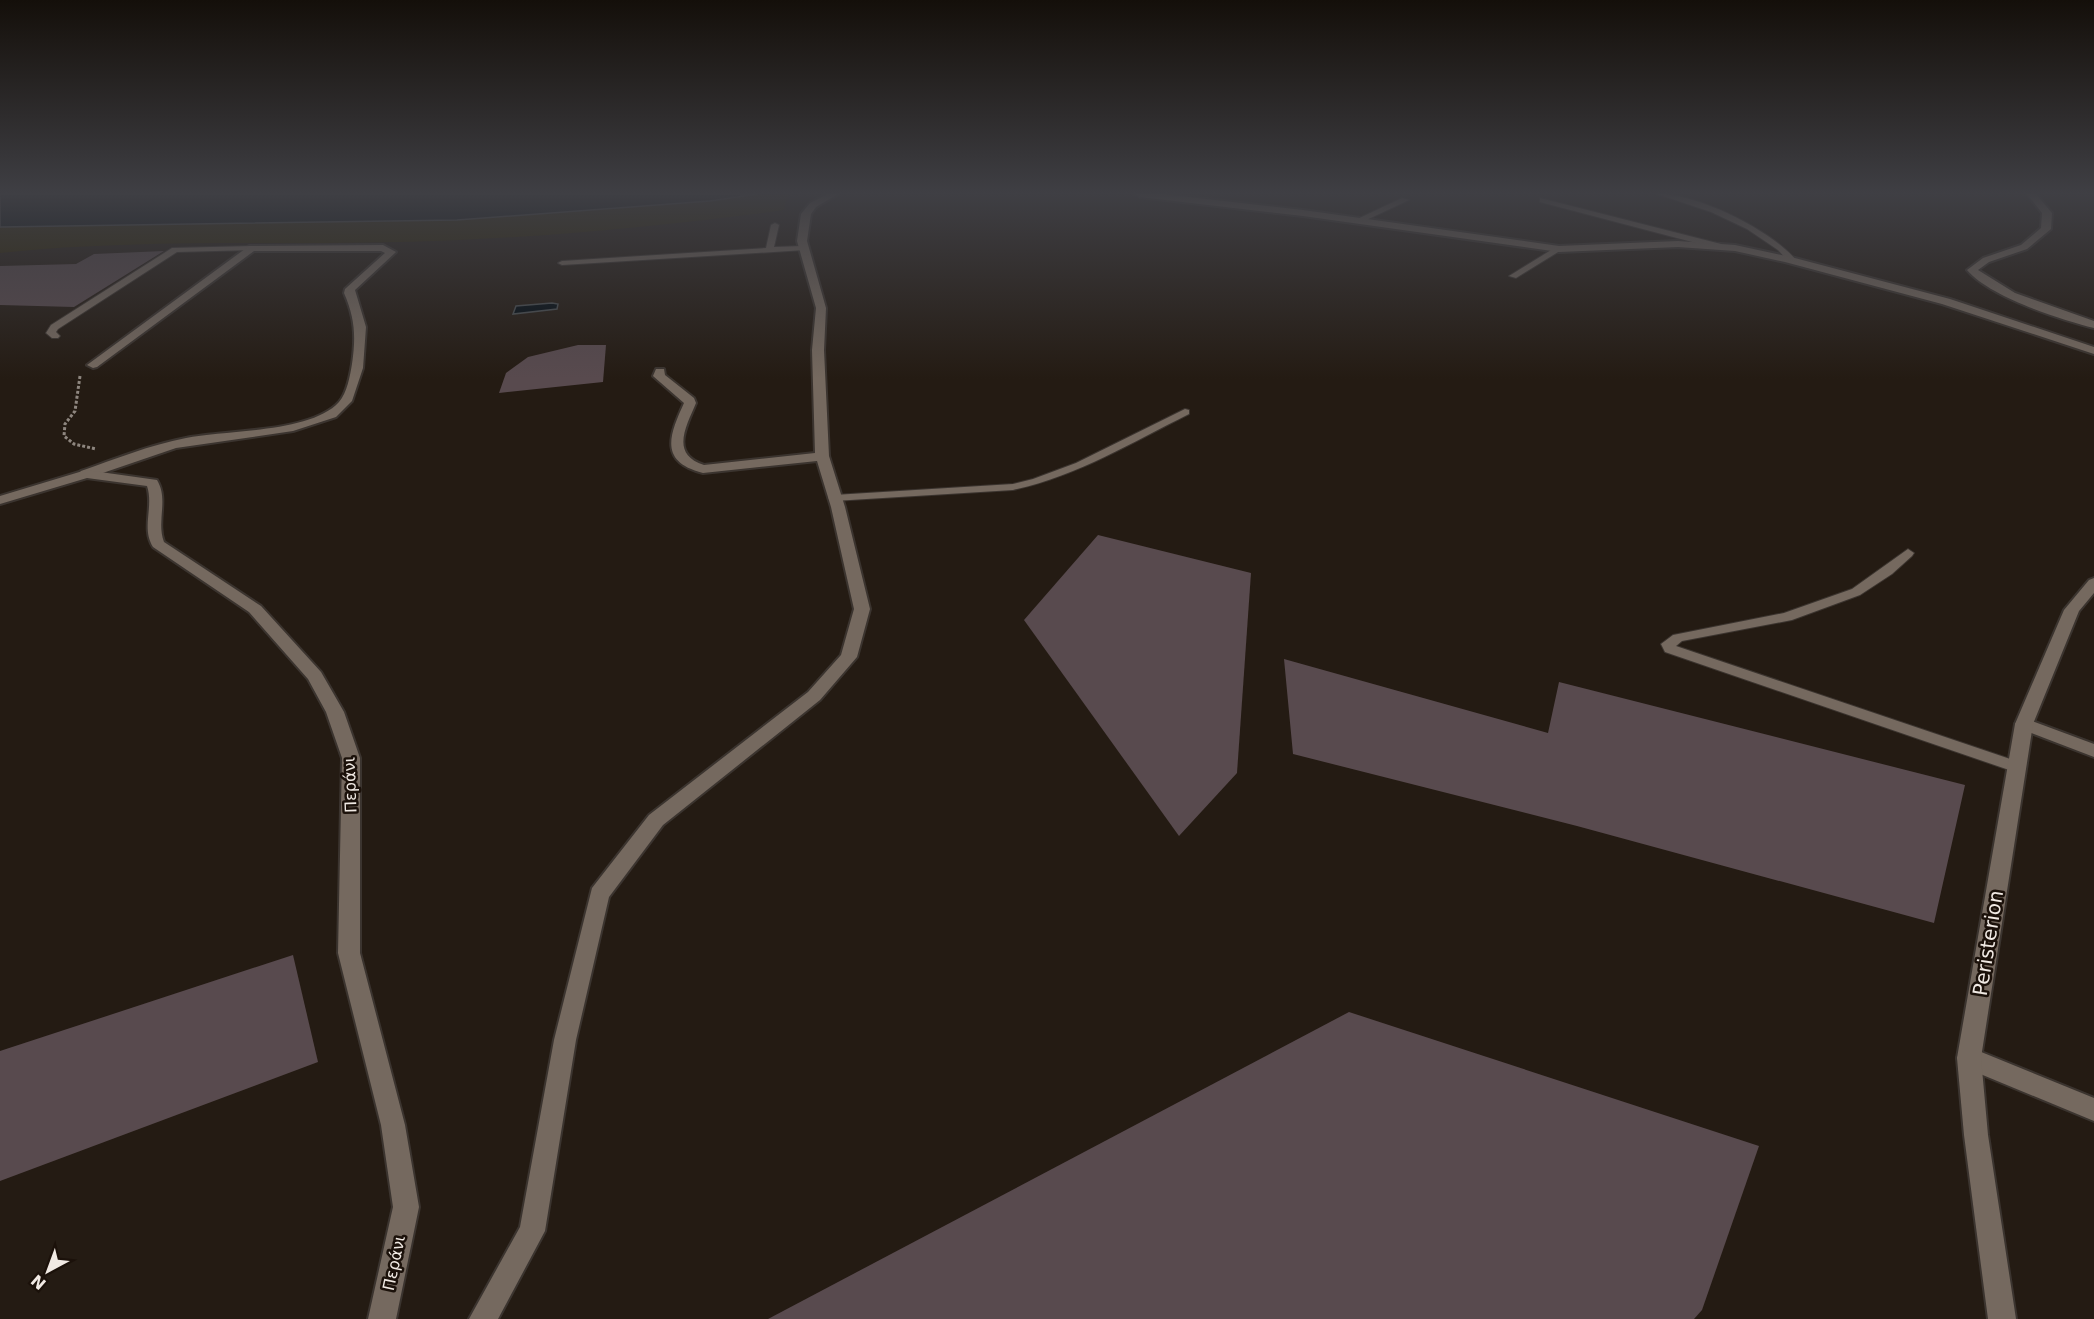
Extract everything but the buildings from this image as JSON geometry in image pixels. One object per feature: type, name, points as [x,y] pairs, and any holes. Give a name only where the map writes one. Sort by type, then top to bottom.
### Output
[{"type":"street","points":[[93,365],[242,256]]},
{"type":"street","points":[[86,474],[183,442],[308,424],[330,416],[344,405],[357,371],[362,332],[360,315],[349,293],[350,289],[387,256]]},
{"type":"street","points":[[483,1319],[532,1231],[565,1040],[599,894],[656,820],[814,696],[849,657],[862,609],[822,456],[818,350],[821,308],[804,256]]},
{"type":"street","points":[[1768,256],[1940,299],[2037,329],[2094,351]]},
{"type":"street","points":[[1999,256],[1986,260],[1972,270],[1980,279],[1998,288],[2094,325]]},
{"type":"street","points":[[660,371],[659,376],[688,398],[690,403],[676,434],[680,458],[687,465],[703,469],[822,456]]},
{"type":"street","name":"Περάνι","points":[[0,500],[86,474],[152,483],[156,490],[153,535],[158,544],[255,609],[315,676],[335,712],[351,758],[349,953],[393,1125],[406,1207],[382,1319]]},
{"type":"street","name":"Peristerion","points":[[2002,1319],[1976,1135],[1969,1058],[2024,724],[2072,610],[2094,583]]},
{"type":"street","points":[[2024,724],[2094,751]]},
{"type":"street","points":[[1969,1058],[2094,1110]]},
{"type":"lane","points":[[55,336],[51,333],[54,327],[166,256]]},
{"type":"lane","points":[[562,264],[687,256]]},
{"type":"lane","points":[[1513,276],[1548,256]]},
{"type":"lane","points":[[1787,256],[1792,260]]},
{"type":"lane","points":[[834,498],[1013,487],[1041,482],[1070,471],[1185,412]]},
{"type":"lane","points":[[1908,553],[1888,571],[1856,592],[1787,617],[1678,638],[1668,644],[1670,649],[2017,766]]},
{"type":"path","points":[[93,365],[78,378],[75,411],[65,424],[64,436],[68,442],[79,446],[138,456]]},
{"type":"shaded area","points":[[558,304],[557,309],[513,314],[516,306]]}]
